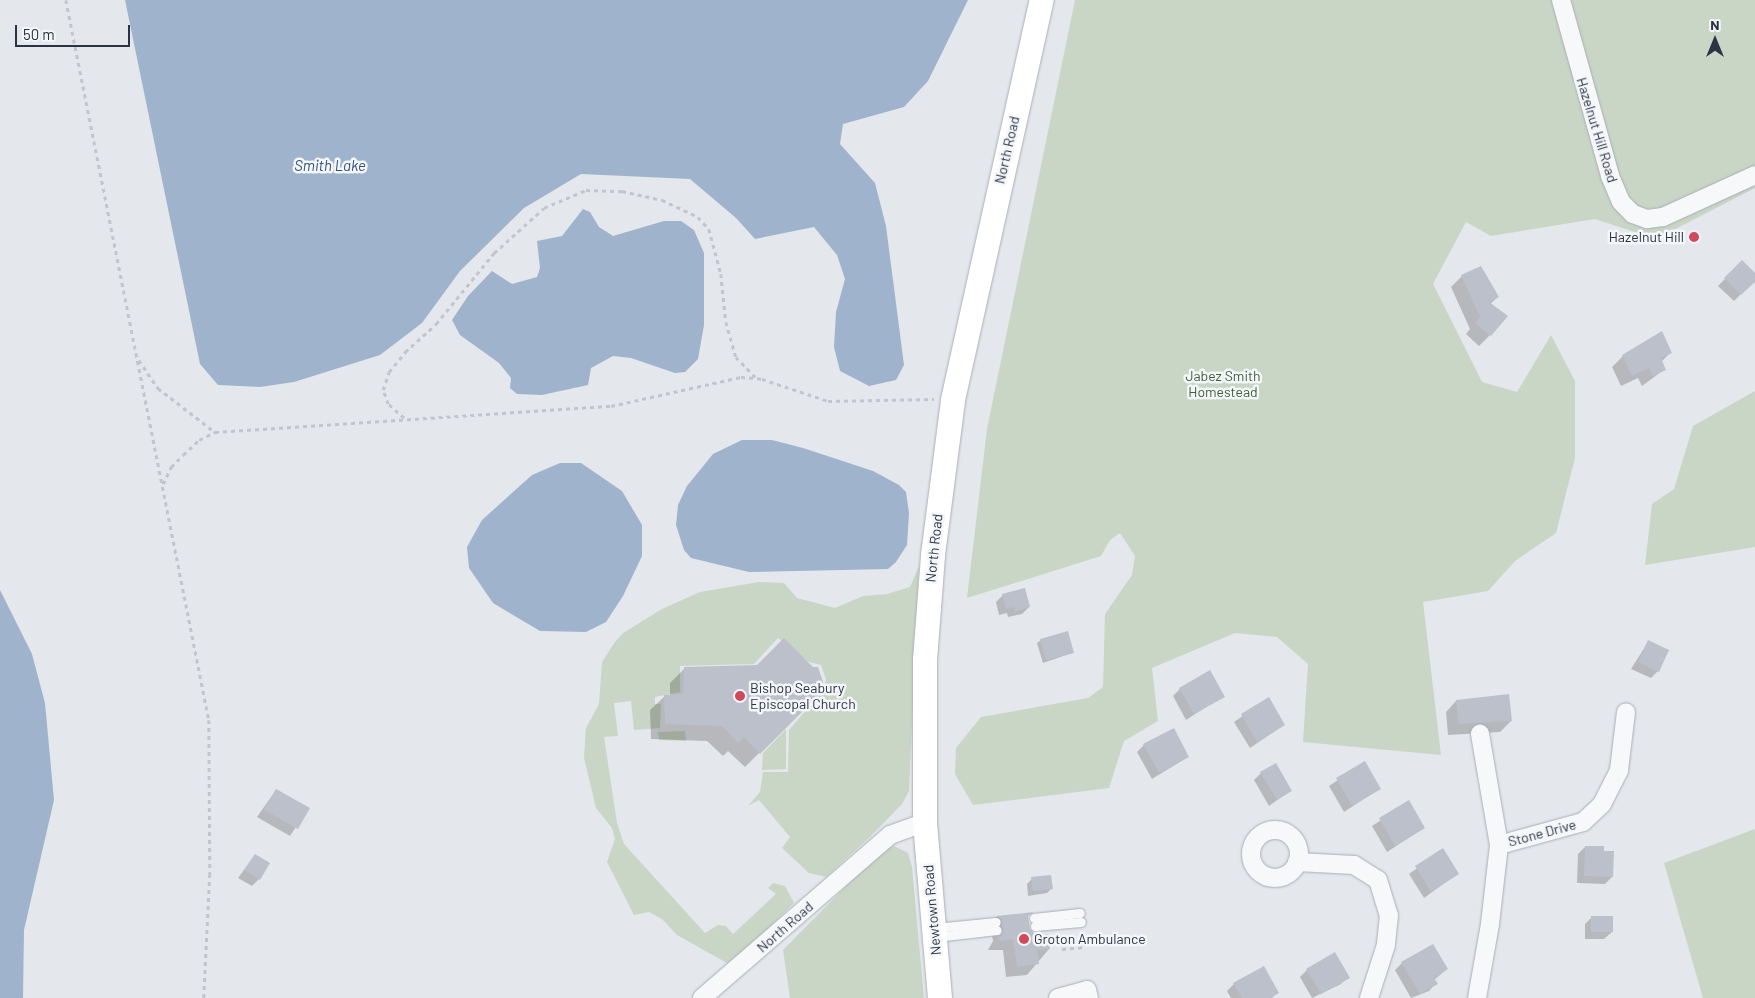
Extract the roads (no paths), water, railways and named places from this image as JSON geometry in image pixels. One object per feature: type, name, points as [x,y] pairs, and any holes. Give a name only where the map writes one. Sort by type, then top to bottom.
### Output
[{"type":"main road","name":"North Road","points":[[925,822],[925,660],[929,597],[953,400],[1042,0]]},
{"type":"main road","name":"Newtown Road","points":[[925,822],[940,998]]},
{"type":"street","name":"Hazelnut Hill Road","points":[[1561,0],[1610,176],[1621,202],[1633,214],[1647,219],[1663,217],[1755,175]]},
{"type":"street","name":"Stone Drive","points":[[1499,845],[1583,822],[1602,804],[1619,770],[1626,712]]},
{"type":"street","name":"Stone Drive","points":[[1477,998],[1490,924],[1499,845],[1480,734]]},
{"type":"street","name":"North Road","points":[[702,998],[890,835],[925,822]]},
{"type":"street","points":[[1298,862],[1354,865],[1378,880],[1389,915],[1386,945],[1369,998]]},
{"type":"street","points":[[1058,998],[1087,990],[1090,998]]},
{"type":"lane","points":[[1035,922],[1080,918]]},
{"type":"lane","points":[[933,933],[997,926]]},
{"type":"water","name":"Smith Lake","points":[[125,0],[968,0],[928,81],[904,107],[843,124],[840,144],[875,183],[886,226],[904,365],[896,380],[869,386],[840,371],[834,347],[836,312],[845,279],[837,255],[814,227],[755,239],[736,218],[690,179],[581,174],[524,208],[460,271],[422,323],[380,355],[294,382],[260,387],[218,385],[200,364]]},
{"type":"water","points":[[583,209],[590,212],[599,227],[613,236],[664,221],[681,221],[694,230],[704,253],[704,325],[698,359],[685,372],[675,373],[631,358],[613,356],[591,368],[588,385],[542,395],[517,394],[510,388],[511,378],[499,363],[460,335],[452,320],[468,296],[492,271],[512,284],[537,277],[540,268],[537,241],[562,236]]},
{"type":"water","points":[[742,440],[772,440],[803,448],[873,471],[899,485],[906,492],[909,513],[907,545],[896,562],[888,569],[749,572],[691,558],[684,550],[676,525],[678,505],[687,486],[713,454]]},
{"type":"water","points":[[560,463],[581,463],[622,491],[642,525],[642,556],[623,596],[606,622],[586,632],[540,631],[493,603],[469,568],[467,547],[482,520],[532,475]]},
{"type":"water","points":[[0,590],[32,654],[45,703],[54,800],[24,930],[23,998],[0,998]]},
{"type":"place","name":"Hazelnut Hill","points":[[1694,237]]},
{"type":"place","name":"Bishop Seabury Episcopal Church","points":[[740,696]]},
{"type":"place","name":"Groton Ambulance","points":[[1024,939]]},
{"type":"park label","name":"Jabez Smith Homestead","points":[[1223,384]]}]
